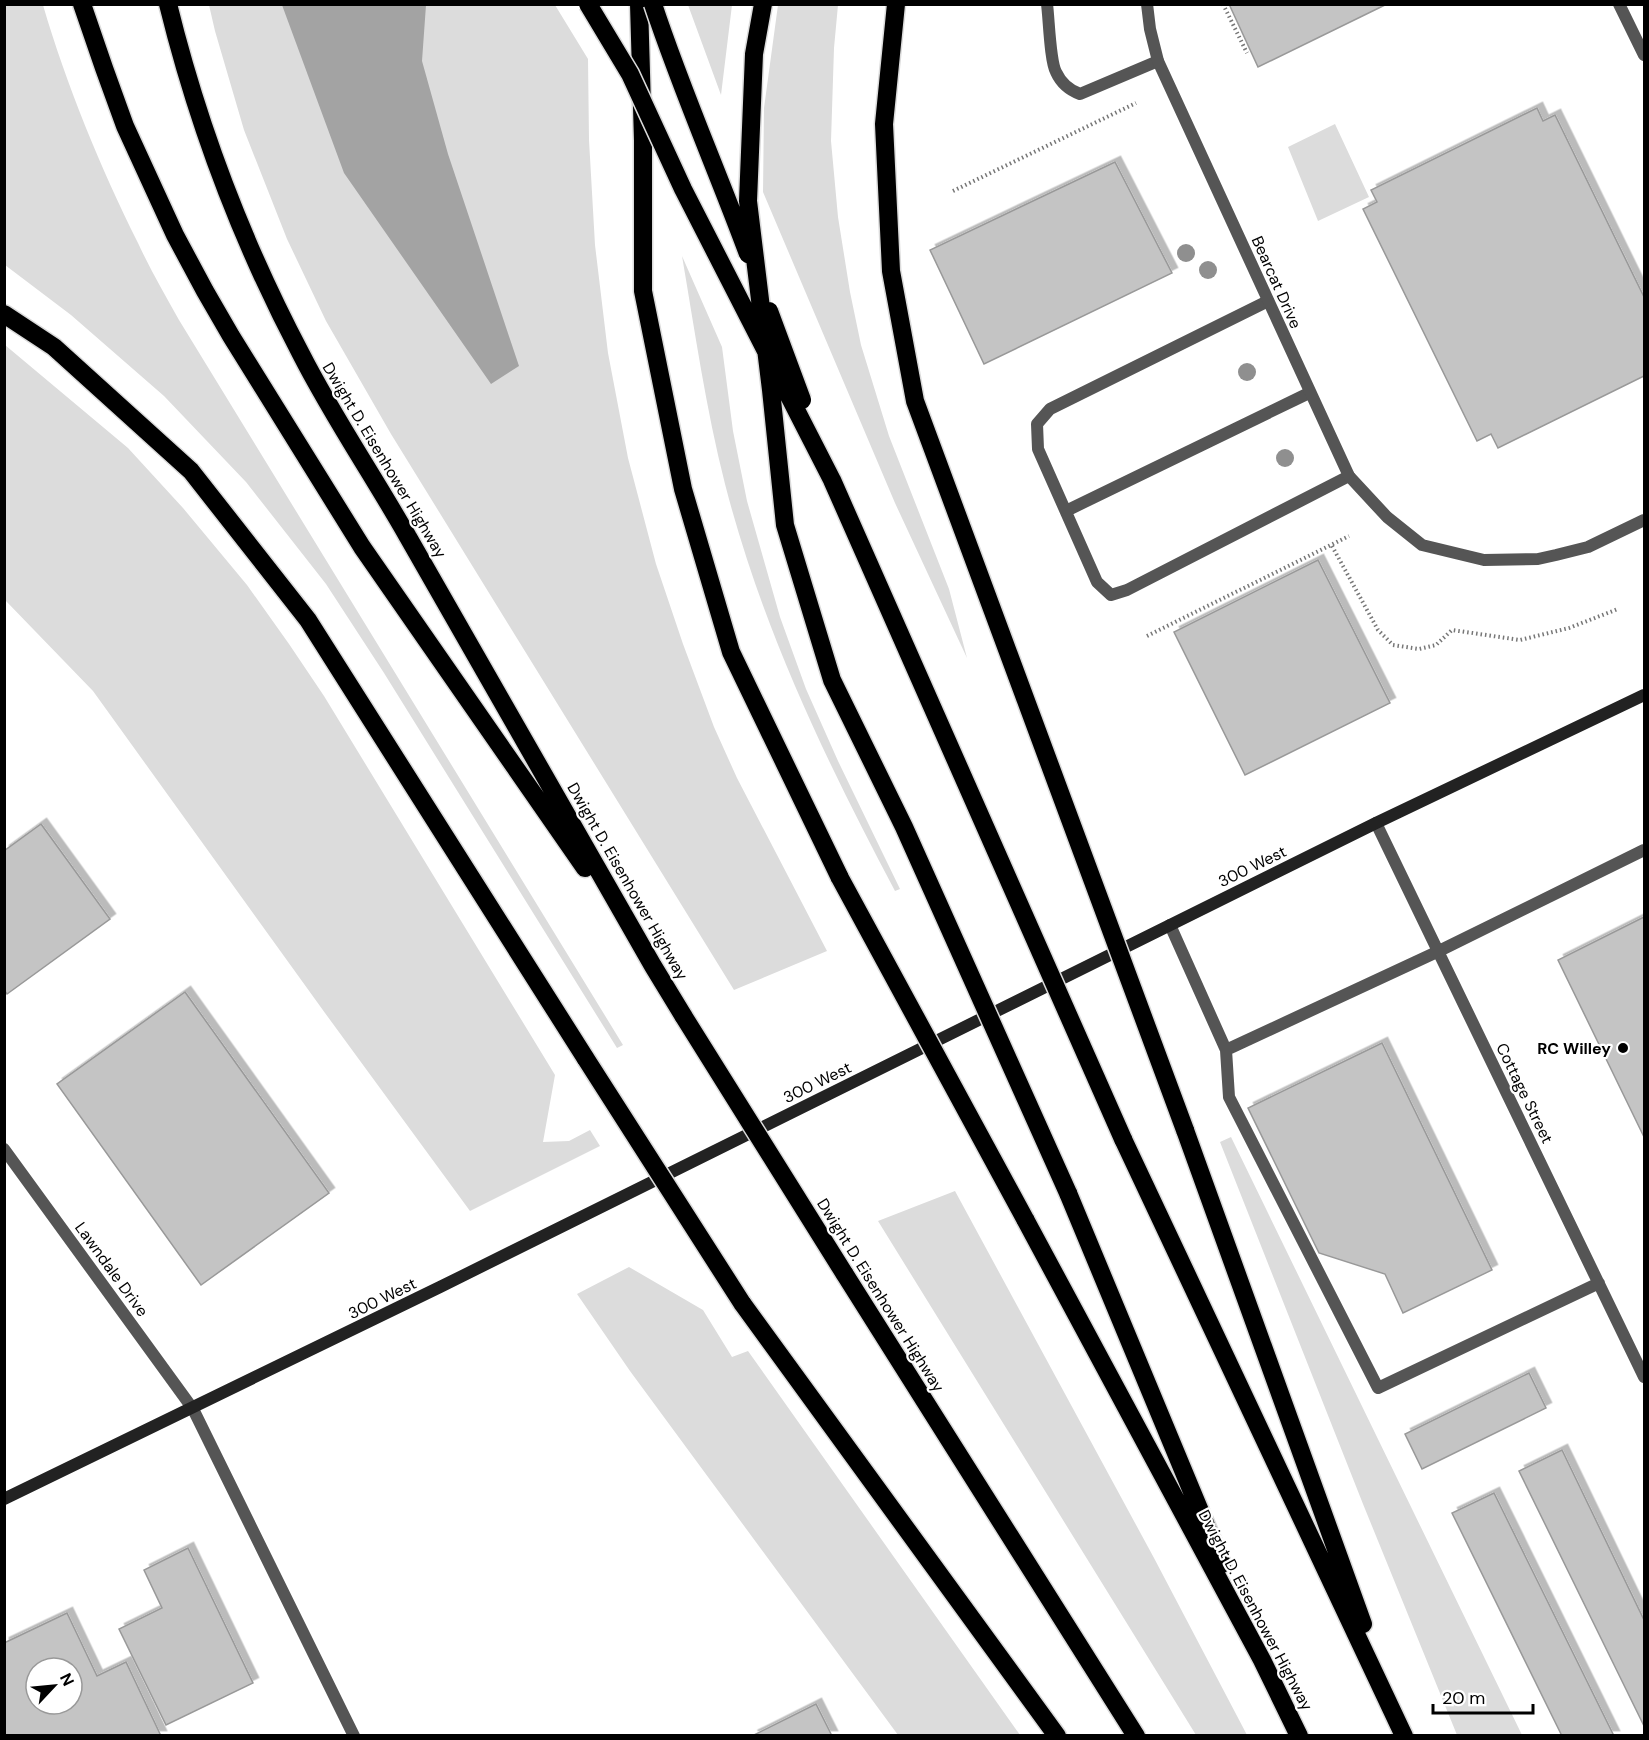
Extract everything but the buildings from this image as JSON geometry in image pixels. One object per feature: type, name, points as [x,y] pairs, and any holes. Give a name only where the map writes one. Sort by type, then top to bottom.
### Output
[{"type":"highway","points":[[82,4],[125,126],[148,178],[175,235],[231,336],[362,547],[653,966]]},
{"type":"highway","name":"Dwight D. Eisenhower Highway","points":[[168,4],[205,133],[227,191],[274,301],[332,411],[399,520],[653,966],[1136,1736]]},
{"type":"highway","points":[[588,4],[630,74],[683,189],[832,480],[1123,1139],[1403,1733]]},
{"type":"highway","name":"Dwight D. Eisenhower Highway","points":[[639,4],[643,141],[643,291],[683,489],[730,652],[840,878],[1262,1660],[1299,1736]]},
{"type":"highway","points":[[653,4],[676,71],[718,174],[832,480]]},
{"type":"highway","points":[[763,4],[754,54],[748,201],[785,525],[832,680],[904,827],[1068,1193],[1262,1660]]},
{"type":"highway","points":[[896,4],[884,124],[891,271],[915,401],[1185,1130],[1403,1733]]},
{"type":"highway","points":[[4,314],[54,347],[191,471],[308,620],[742,1303],[1057,1736]]},
{"type":"main road","name":"300 West","points":[[4,1499],[193,1409],[1376,823],[1644,695]]},
{"type":"street","points":[[1047,4],[1054,70],[1071,91],[1080,94],[1158,61]]},
{"type":"street","name":"Bearcat Drive","points":[[1147,4],[1158,61],[1309,393],[1349,476],[1387,517],[1422,545],[1484,560],[1538,559],[1588,547],[1644,520]]},
{"type":"street","points":[[1619,4],[1644,55]]},
{"type":"street","points":[[1268,301],[1050,409],[1037,424],[1038,449],[1097,582],[1112,595],[1127,590],[1349,476]]},
{"type":"street","points":[[1066,511],[1309,393]]},
{"type":"street","name":"Cottage Street","points":[[1376,823],[1644,1377]]},
{"type":"street","points":[[1226,1050],[1439,951],[1644,850]]},
{"type":"street","points":[[1170,925],[1226,1050],[1229,1097],[1378,1388],[1599,1283]]},
{"type":"street","name":"Lawndale Drive","points":[[4,1149],[193,1409],[354,1736]]},
{"type":"path","points":[[1223,4],[1247,53]]},
{"type":"path","points":[[953,191],[1136,103]]},
{"type":"path","points":[[1147,636],[1349,536]]},
{"type":"path","points":[[1332,546],[1378,630],[1393,645],[1419,649],[1436,645],[1452,630],[1520,640],[1569,628],[1618,609]]},
{"type":"shaded area","points":[[4,5],[43,5],[73,96],[98,156],[124,215],[168,301],[623,1045],[617,1048],[384,673],[326,584],[246,482],[164,396],[71,315],[5,265]]},
{"type":"shaded area","points":[[209,5],[555,5],[588,59],[589,140],[595,245],[608,353],[628,458],[656,564],[714,727],[737,778],[827,951],[734,990],[391,434],[326,321],[287,239],[244,130]]},
{"type":"shaded area","points":[[282,5],[426,5],[422,61],[448,154],[519,366],[491,384],[344,173]]},
{"type":"shaded area","points":[[688,5],[732,5],[721,95]]},
{"type":"shaded area","points":[[778,5],[838,5],[831,141],[838,217],[850,292],[861,345],[889,436],[949,589],[967,658],[895,503],[763,192],[764,108]]},
{"type":"shaded area","points":[[1335,124],[1369,197],[1318,221],[1288,147]]},
{"type":"shaded area","points":[[682,256],[722,347],[733,431],[747,501],[780,617],[806,689],[900,889],[895,891],[798,693],[757,590],[718,456]]},
{"type":"shaded area","points":[[5,345],[128,448],[183,508],[247,585],[324,696],[555,1075],[543,1142],[569,1141],[590,1130],[600,1146],[470,1211],[93,691],[5,600]]},
{"type":"shaded area","points":[[1231,1137],[1522,1735],[1457,1735],[1220,1142]]},
{"type":"shaded area","points":[[955,1191],[1247,1735],[1196,1735],[878,1221]]},
{"type":"shaded area","points":[[629,1267],[703,1310],[732,1357],[748,1351],[1020,1735],[898,1735],[630,1371],[577,1294]]},
{"type":"place","name":"RC Willey","points":[[1623,1048]]}]
